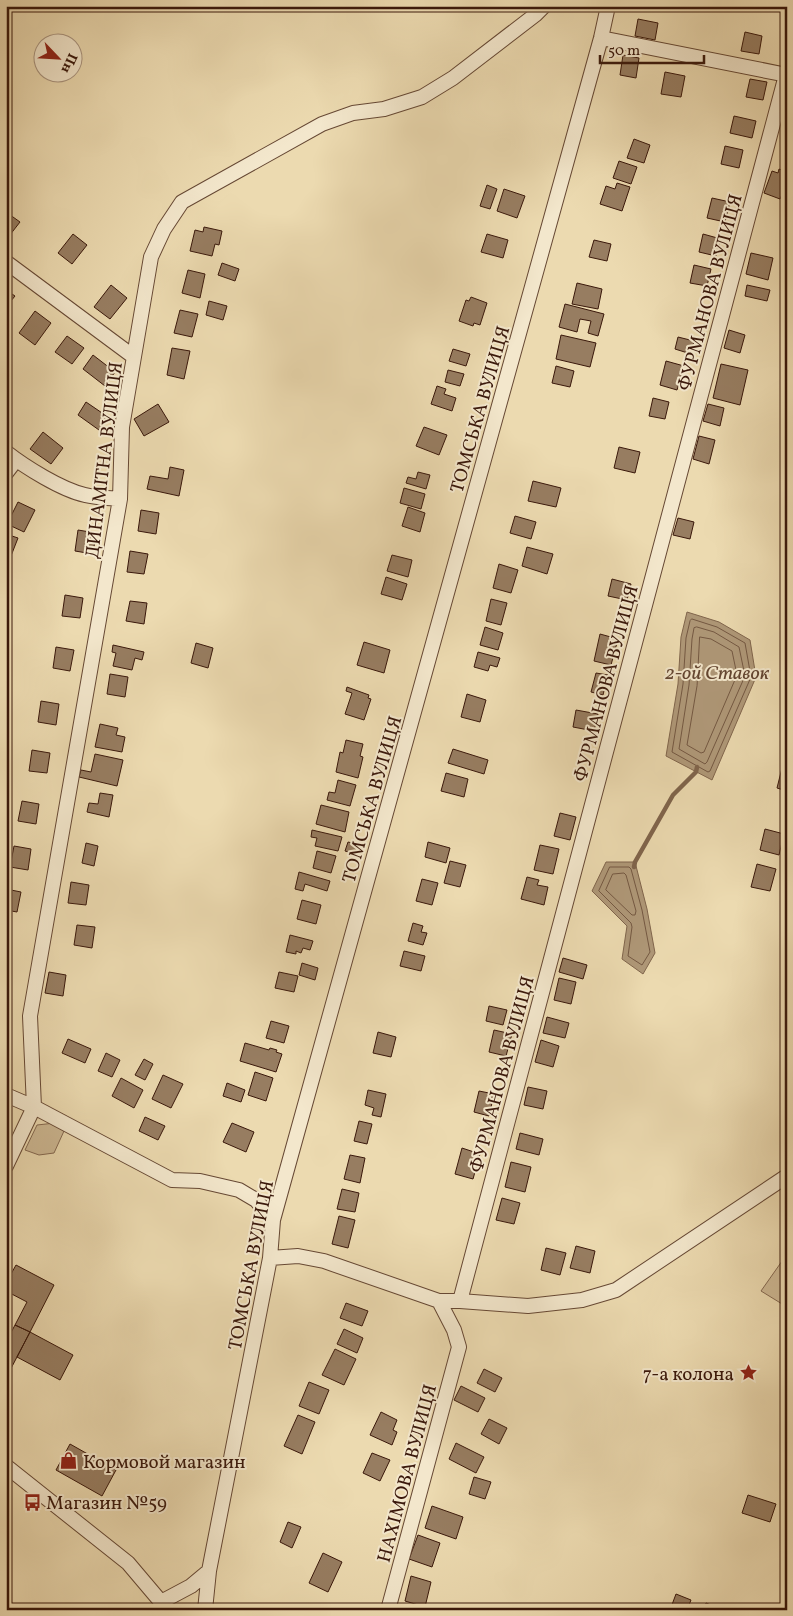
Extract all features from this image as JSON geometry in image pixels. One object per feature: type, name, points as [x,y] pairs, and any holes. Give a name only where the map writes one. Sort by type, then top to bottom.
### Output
[{"type":"street","name":"ДИНАМІТНА ВУЛИЦЯ","points":[[6,1166],[34,1107],[30,1016],[120,499],[122,427],[151,257],[164,229],[182,202],[322,124],[353,113],[384,109],[422,97],[453,78],[544,6]]},
{"type":"street","name":"ТОМСЬКА ВУЛИЦЯ","points":[[205,1610],[209,1571],[270,1258],[273,1220],[601,38],[608,6]]},
{"type":"street","points":[[601,38],[786,75]]},
{"type":"street","name":"ФУРМАНОВА ВУЛИЦЯ","points":[[460,1300],[786,75]]},
{"type":"street","points":[[6,262],[134,357]]},
{"type":"street","points":[[6,474],[11,456],[56,484],[84,495],[120,499]]},
{"type":"street","points":[[6,1095],[34,1107],[172,1180],[200,1181],[239,1190],[256,1200],[273,1220]]},
{"type":"street","points":[[270,1258],[298,1256],[324,1261],[439,1301],[460,1300],[528,1306],[582,1300],[616,1290],[787,1176]]},
{"type":"street","name":"НАХІМОВА ВУЛИЦЯ","points":[[388,1610],[459,1347],[454,1330],[439,1301]]},
{"type":"street","points":[[6,1466],[128,1563],[162,1606],[209,1571]]},
{"type":"shaded area","points":[[55,1123],[64,1131],[54,1153],[39,1155],[25,1150],[37,1125]]},
{"type":"shaded area","points":[[787,1254],[787,1307],[761,1291]]},
{"type":"water","name":"2-ой Ставок","points":[[687,612],[719,622],[750,640],[756,677],[712,780],[666,756],[678,684],[681,637]]},
{"type":"water","points":[[606,862],[635,862],[647,909],[655,953],[643,974],[622,959],[627,926],[592,891]]},
{"type":"building","points":[[638,19],[658,23],[655,40],[635,36]]},
{"type":"building","points":[[745,32],[762,36],[759,54],[741,51]]},
{"type":"building","points":[[623,55],[639,58],[636,78],[620,75]]},
{"type":"building","points":[[665,72],[685,76],[681,97],[661,94]]},
{"type":"building","points":[[750,79],[767,82],[763,100],[746,97]]},
{"type":"building","points":[[734,116],[756,121],[752,138],[730,133]]},
{"type":"building","points":[[634,139],[650,145],[644,163],[627,158]]},
{"type":"building","points":[[725,146],[743,150],[739,168],[721,164]]},
{"type":"building","points":[[619,161],[637,167],[631,184],[613,178]]},
{"type":"building","points":[[779,169],[787,172],[787,183],[780,199],[764,193],[772,171],[778,173]]},
{"type":"building","points":[[617,183],[630,187],[622,211],[600,204],[606,186],[615,189]]},
{"type":"building","points":[[487,185],[497,189],[490,209],[480,206]]},
{"type":"building","points":[[504,189],[525,196],[517,218],[497,211]]},
{"type":"building","points":[[712,198],[730,202],[725,222],[707,218]]},
{"type":"building","points":[[6,212],[20,222],[6,240]]},
{"type":"building","points":[[204,227],[222,231],[219,245],[215,244],[212,256],[190,251],[195,230],[203,232]]},
{"type":"building","points":[[73,234],[87,245],[72,264],[58,253]]},
{"type":"building","points":[[487,234],[508,240],[503,258],[481,252]]},
{"type":"building","points":[[703,234],[721,239],[716,256],[699,252]]},
{"type":"building","points":[[594,240],[611,244],[607,261],[589,257]]},
{"type":"building","points":[[751,253],[773,258],[768,280],[746,274]]},
{"type":"building","points":[[222,263],[239,269],[235,281],[218,275]]},
{"type":"building","points":[[694,265],[711,269],[707,286],[690,283]]},
{"type":"building","points":[[188,270],[205,274],[200,298],[182,293]]},
{"type":"building","points":[[577,283],[602,289],[598,309],[572,304]]},
{"type":"building","points":[[111,285],[127,298],[110,319],[94,307]]},
{"type":"building","points":[[747,285],[770,290],[767,301],[745,296]]},
{"type":"building","points":[[6,290],[15,296],[6,307]]},
{"type":"building","points":[[471,297],[487,303],[480,325],[474,323],[473,326],[459,321],[466,300],[469,301]]},
{"type":"building","points":[[209,301],[227,306],[223,320],[206,315]]},
{"type":"building","points":[[565,304],[604,314],[598,336],[588,333],[591,321],[580,319],[577,332],[559,327]]},
{"type":"building","points":[[180,310],[198,314],[192,337],[174,333]]},
{"type":"building","points":[[35,311],[51,323],[35,345],[19,333]]},
{"type":"building","points":[[729,330],[745,335],[740,353],[724,348]]},
{"type":"building","points":[[561,335],[596,343],[590,367],[556,359]]},
{"type":"building","points":[[67,336],[84,348],[72,364],[55,352]]},
{"type":"building","points":[[678,337],[694,341],[691,354],[675,349]]},
{"type":"building","points":[[172,348],[190,351],[184,379],[167,375]]},
{"type":"building","points":[[453,349],[470,354],[466,366],[449,361]]},
{"type":"building","points":[[93,355],[115,372],[105,386],[83,369]]},
{"type":"building","points":[[666,361],[684,366],[677,390],[660,385]]},
{"type":"building","points":[[721,364],[748,370],[740,405],[713,398]]},
{"type":"building","points":[[556,366],[574,371],[570,387],[552,383]]},
{"type":"building","points":[[448,370],[464,374],[460,386],[445,382]]},
{"type":"building","points":[[437,386],[446,389],[444,394],[456,398],[452,411],[431,404]]},
{"type":"building","points":[[653,398],[669,402],[665,419],[649,416]]},
{"type":"building","points":[[86,402],[108,417],[99,430],[78,415]]},
{"type":"building","points":[[158,404],[169,422],[144,436],[134,419]]},
{"type":"building","points":[[708,404],[724,408],[720,426],[703,421]]},
{"type":"building","points":[[424,427],[447,435],[439,455],[416,446]]},
{"type":"building","points":[[43,432],[63,448],[51,464],[30,449]]},
{"type":"building","points":[[699,436],[715,440],[709,464],[693,459]]},
{"type":"building","points":[[619,447],[640,452],[635,473],[614,468]]},
{"type":"building","points":[[170,467],[184,470],[179,496],[147,489],[150,476],[168,479]]},
{"type":"building","points":[[418,472],[430,475],[426,489],[406,483],[408,477],[416,479]]},
{"type":"building","points":[[533,481],[561,488],[556,507],[528,501]]},
{"type":"building","points":[[404,488],[425,494],[421,509],[400,503]]},
{"type":"building","points":[[18,502],[35,510],[24,532],[7,524]]},
{"type":"building","points":[[408,507],[425,513],[420,532],[402,526]]},
{"type":"building","points":[[141,510],[159,513],[156,534],[138,531]]},
{"type":"building","points":[[515,516],[536,522],[531,539],[510,533]]},
{"type":"building","points":[[678,518],[694,522],[690,539],[673,535]]},
{"type":"building","points":[[78,530],[96,533],[93,554],[75,551]]},
{"type":"building","points":[[6,534],[18,538],[9,561],[6,560]]},
{"type":"building","points":[[527,547],[553,554],[547,574],[522,566]]},
{"type":"building","points":[[130,551],[148,554],[144,574],[127,572]]},
{"type":"building","points":[[392,555],[412,560],[408,577],[387,571]]},
{"type":"building","points":[[499,564],[518,570],[511,593],[493,588]]},
{"type":"building","points":[[386,577],[407,584],[402,600],[381,594]]},
{"type":"building","points":[[612,579],[631,584],[627,600],[608,596]]},
{"type":"building","points":[[65,595],[83,598],[80,618],[62,616]]},
{"type":"building","points":[[491,599],[507,603],[501,625],[486,621]]},
{"type":"building","points":[[130,601],[147,603],[144,624],[126,621]]},
{"type":"building","points":[[485,627],[503,633],[498,650],[480,645]]},
{"type":"building","points":[[600,634],[618,639],[611,665],[594,661]]},
{"type":"building","points":[[364,642],[390,650],[384,673],[357,665]]},
{"type":"building","points":[[196,643],[213,648],[208,668],[191,663]]},
{"type":"building","points":[[113,645],[144,652],[142,660],[135,658],[132,670],[113,666],[116,653],[112,652]]},
{"type":"building","points":[[56,647],[74,650],[70,671],[53,668]]},
{"type":"building","points":[[478,652],[500,658],[497,667],[490,665],[488,671],[474,667]]},
{"type":"building","points":[[596,673],[608,675],[603,695],[591,692]]},
{"type":"building","points":[[110,674],[128,677],[125,697],[107,694]]},
{"type":"building","points":[[347,687],[369,695],[368,698],[371,699],[364,720],[345,714],[352,693],[346,691]]},
{"type":"building","points":[[467,694],[486,700],[480,722],[461,717]]},
{"type":"building","points":[[41,701],[59,704],[56,725],[38,722]]},
{"type":"building","points":[[576,710],[598,714],[594,731],[573,727]]},
{"type":"building","points":[[100,724],[118,728],[116,735],[125,737],[122,752],[95,747]]},
{"type":"building","points":[[346,740],[363,744],[360,756],[363,757],[358,778],[336,772],[340,752],[343,753]]},
{"type":"building","points":[[453,749],[488,760],[484,774],[448,763]]},
{"type":"building","points":[[32,750],[50,753],[47,773],[29,771]]},
{"type":"building","points":[[95,754],[123,760],[117,786],[79,777],[81,770],[91,772]]},
{"type":"building","points":[[782,768],[787,769],[787,791],[777,788]]},
{"type":"building","points":[[446,773],[468,779],[464,797],[441,791]]},
{"type":"building","points":[[338,780],[356,785],[350,806],[327,800],[329,792],[335,793]]},
{"type":"building","points":[[100,793],[113,795],[109,817],[87,812],[89,803],[98,804]]},
{"type":"building","points":[[22,801],[39,804],[36,824],[18,821]]},
{"type":"building","points":[[321,805],[349,812],[345,832],[316,824]]},
{"type":"building","points":[[560,813],[576,817],[570,840],[554,836]]},
{"type":"building","points":[[765,829],[784,834],[779,855],[760,850]]},
{"type":"building","points":[[312,830],[342,837],[338,851],[315,846],[317,838],[311,837]]},
{"type":"building","points":[[348,842],[361,845],[359,855],[345,851]]},
{"type":"building","points":[[428,842],[450,848],[446,863],[425,857]]},
{"type":"building","points":[[86,843],[98,846],[94,866],[82,863]]},
{"type":"building","points":[[540,845],[559,849],[553,874],[534,870]]},
{"type":"building","points":[[14,846],[31,849],[28,870],[10,867]]},
{"type":"building","points":[[317,851],[336,856],[331,873],[313,868]]},
{"type":"building","points":[[450,861],[466,865],[460,887],[444,883]]},
{"type":"building","points":[[757,864],[776,869],[770,891],[751,887]]},
{"type":"building","points":[[299,872],[330,881],[327,891],[305,884],[303,891],[295,889]]},
{"type":"building","points":[[527,877],[539,880],[537,885],[548,887],[544,905],[521,899]]},
{"type":"building","points":[[422,879],[438,883],[432,905],[416,901]]},
{"type":"building","points":[[71,882],[89,885],[86,905],[68,903]]},
{"type":"building","points":[[6,889],[21,892],[17,912],[6,910]]},
{"type":"building","points":[[302,900],[321,905],[316,924],[297,919]]},
{"type":"building","points":[[413,923],[423,926],[421,932],[427,933],[423,945],[408,941]]},
{"type":"building","points":[[77,925],[95,927],[92,948],[74,945]]},
{"type":"building","points":[[290,935],[313,941],[310,950],[303,948],[301,953],[296,951],[296,954],[286,952]]},
{"type":"building","points":[[404,951],[425,956],[421,971],[400,966]]},
{"type":"building","points":[[563,958],[587,965],[583,979],[559,972]]},
{"type":"building","points":[[302,963],[318,968],[315,980],[299,975]]},
{"type":"building","points":[[49,972],[66,975],[63,996],[45,993]]},
{"type":"building","points":[[279,972],[298,976],[294,992],[275,988]]},
{"type":"building","points":[[559,978],[576,982],[571,1004],[554,1000]]},
{"type":"building","points":[[489,1006],[507,1010],[503,1025],[486,1021]]},
{"type":"building","points":[[547,1017],[569,1023],[565,1038],[543,1033]]},
{"type":"building","points":[[271,1021],[289,1026],[284,1043],[266,1038]]},
{"type":"building","points":[[494,1030],[512,1034],[506,1056],[489,1052]]},
{"type":"building","points":[[378,1032],[396,1037],[391,1057],[373,1053]]},
{"type":"building","points":[[68,1039],[91,1049],[85,1063],[62,1053]]},
{"type":"building","points":[[541,1040],[559,1046],[553,1067],[535,1062]]},
{"type":"building","points":[[245,1043],[269,1050],[270,1048],[277,1050],[276,1052],[282,1054],[276,1072],[240,1061]]},
{"type":"building","points":[[106,1053],[120,1060],[112,1077],[98,1071]]},
{"type":"building","points":[[144,1059],[153,1064],[145,1080],[135,1075]]},
{"type":"building","points":[[255,1072],[273,1078],[266,1101],[248,1095]]},
{"type":"building","points":[[163,1075],[183,1084],[171,1108],[152,1099]]},
{"type":"building","points":[[121,1078],[143,1090],[134,1108],[112,1096]]},
{"type":"building","points":[[227,1083],[245,1090],[241,1102],[223,1096]]},
{"type":"building","points":[[528,1087],[547,1091],[543,1109],[524,1105]]},
{"type":"building","points":[[368,1090],[386,1094],[381,1117],[372,1115],[374,1108],[365,1105]]},
{"type":"building","points":[[479,1091],[494,1094],[489,1116],[474,1112]]},
{"type":"building","points":[[145,1117],[165,1126],[158,1140],[139,1131]]},
{"type":"building","points":[[359,1121],[372,1124],[367,1144],[354,1141]]},
{"type":"building","points":[[232,1123],[254,1132],[246,1152],[223,1142]]},
{"type":"building","points":[[520,1133],[543,1139],[539,1155],[516,1149]]},
{"type":"building","points":[[462,1148],[480,1154],[473,1179],[455,1174]]},
{"type":"building","points":[[350,1155],[365,1158],[360,1183],[344,1179]]},
{"type":"building","points":[[511,1162],[531,1167],[525,1192],[505,1187]]},
{"type":"building","points":[[342,1189],[359,1193],[355,1212],[337,1209]]},
{"type":"building","points":[[502,1198],[520,1203],[514,1224],[496,1220]]},
{"type":"building","points":[[339,1216],[355,1220],[348,1248],[332,1244]]},
{"type":"building","points":[[576,1246],[595,1251],[590,1273],[570,1268]]},
{"type":"building","points":[[546,1248],[566,1253],[560,1275],[541,1270]]},
{"type":"building","points":[[16,1265],[54,1285],[30,1332],[15,1325],[27,1302],[6,1291],[6,1283]]},
{"type":"building","points":[[346,1303],[368,1311],[362,1326],[340,1318]]},
{"type":"building","points":[[15,1325],[30,1332],[6,1378],[6,1342]]},
{"type":"building","points":[[344,1329],[363,1338],[357,1353],[337,1344]]},
{"type":"building","points":[[30,1332],[73,1355],[60,1380],[17,1357]]},
{"type":"building","points":[[335,1349],[356,1359],[344,1385],[322,1375]]},
{"type":"building","points":[[484,1369],[502,1378],[495,1392],[477,1383]]},
{"type":"building","points":[[309,1382],[329,1390],[319,1414],[299,1406]]},
{"type":"building","points":[[461,1386],[485,1398],[478,1412],[454,1400]]},
{"type":"building","points":[[381,1412],[397,1420],[393,1430],[397,1432],[392,1445],[370,1435]]},
{"type":"building","points":[[298,1415],[315,1422],[302,1454],[284,1446]]},
{"type":"building","points":[[489,1419],[507,1428],[499,1444],[481,1434]]},
{"type":"building","points":[[456,1443],[484,1457],[476,1473],[449,1459]]},
{"type":"building","points":[[70,1444],[116,1470],[102,1496],[56,1470]]},
{"type":"building","points":[[372,1453],[390,1460],[380,1481],[363,1473]]},
{"type":"building","points":[[474,1477],[491,1482],[485,1499],[469,1494]]},
{"type":"building","points":[[748,1495],[776,1504],[770,1522],[742,1513]]},
{"type":"building","points":[[432,1506],[463,1517],[456,1539],[425,1528]]},
{"type":"building","points":[[288,1522],[301,1527],[292,1548],[280,1542]]},
{"type":"building","points":[[418,1535],[440,1543],[432,1567],[409,1559]]},
{"type":"building","points":[[323,1553],[342,1562],[328,1592],[309,1583]]},
{"type":"building","points":[[411,1576],[431,1582],[425,1607],[405,1601]]},
{"type":"building","points":[[676,1594],[691,1600],[687,1610],[670,1610]]},
{"type":"building","points":[[706,1603],[723,1610],[703,1610]]},
{"type":"waterway","points":[[634,867],[635,862],[673,795],[696,772],[697,767]]},
{"type":"place","name":"7-а колона","points":[[748,1373]]},
{"type":"place","name":"Кормовой магазин","points":[[69,1461]]},
{"type":"place","name":"Магазин №59","points":[[32,1502]]}]
